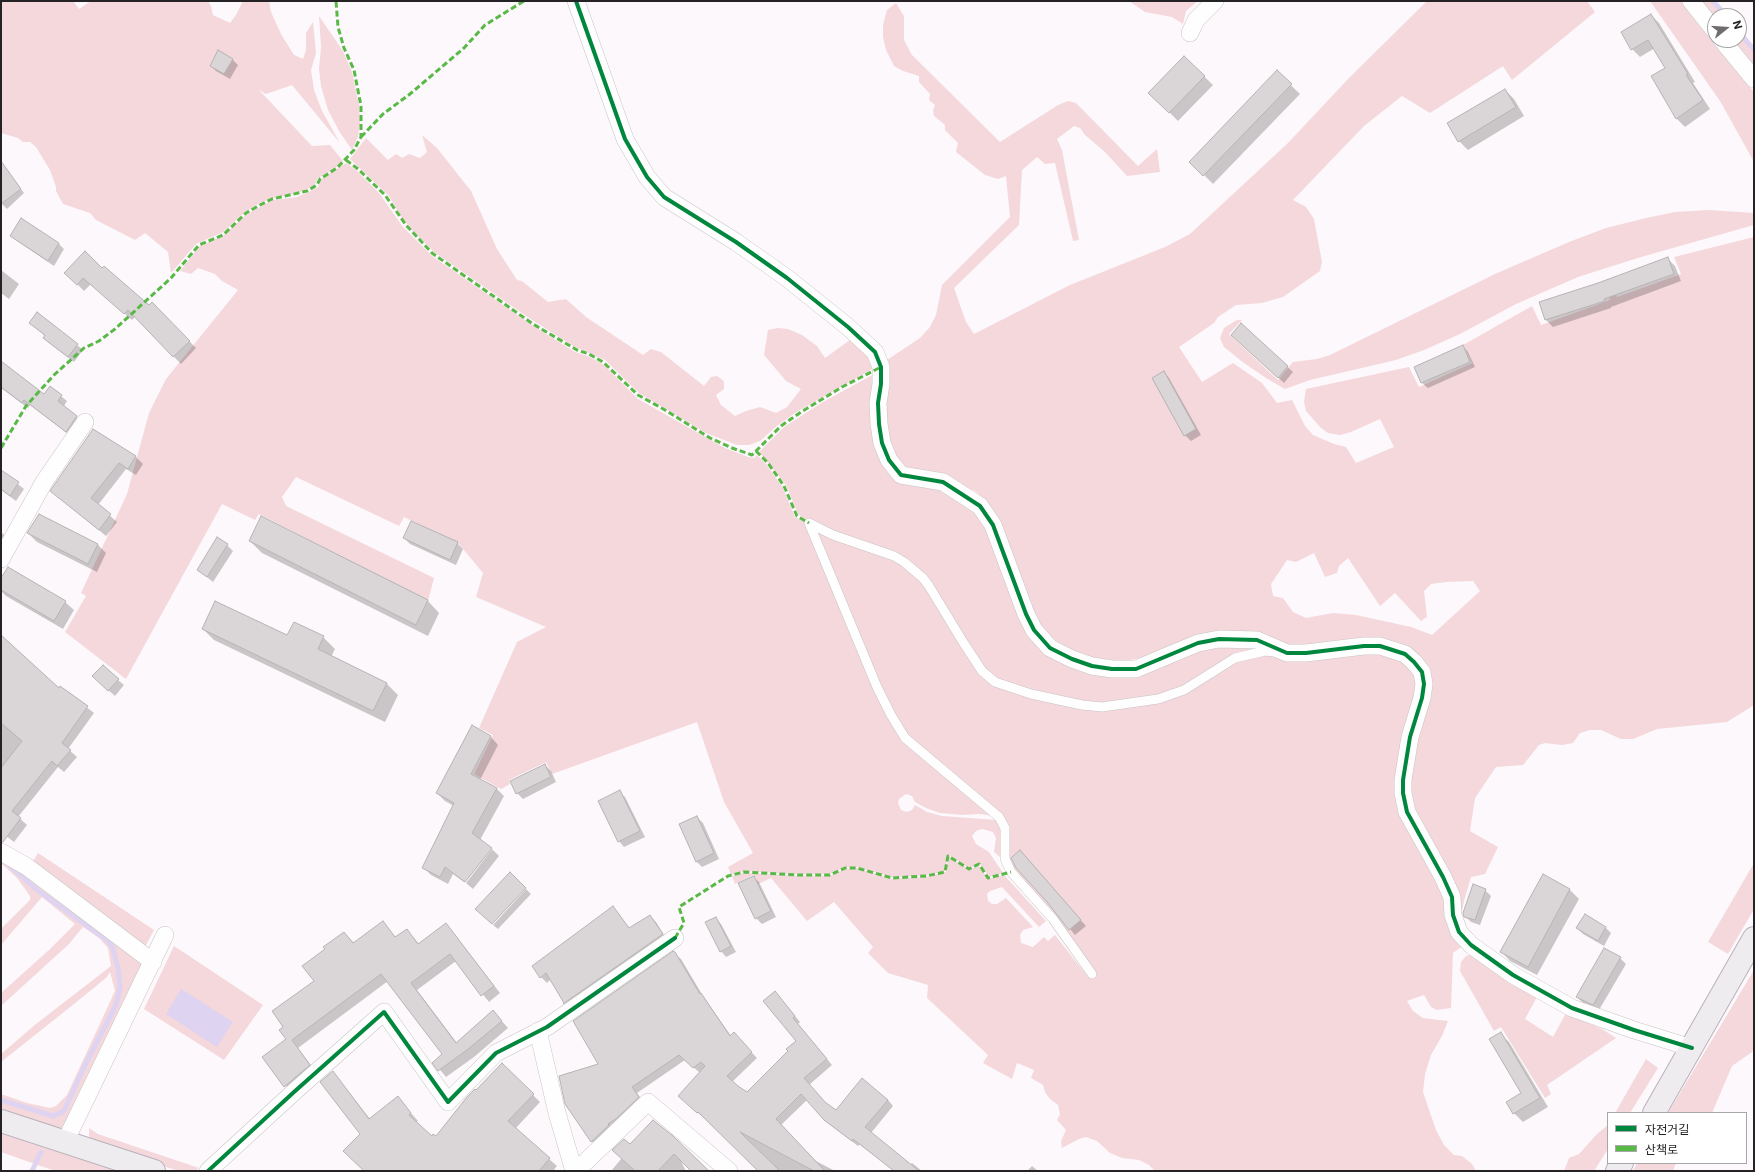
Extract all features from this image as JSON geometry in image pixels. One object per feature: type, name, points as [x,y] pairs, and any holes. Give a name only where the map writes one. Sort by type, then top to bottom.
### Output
[{"type":"main road","points":[[1655,1112],[1754,938]]},
{"type":"main road","points":[[1,1121],[154,1171]]},
{"type":"street","points":[[576,1],[626,139],[647,176],[664,197],[686,209],[788,278],[848,327],[875,352],[881,367],[882,384],[878,403],[879,424],[882,443],[889,460],[901,475],[943,482],[980,506],[993,525],[1026,614],[1034,630],[1050,648],[1085,664],[1112,669],[1136,669],[1198,643],[1219,639],[1257,640],[1287,653],[1306,654],[1345,647],[1380,646],[1405,654],[1422,672],[1424,684],[1422,698],[1410,738],[1403,780],[1403,793],[1407,812],[1443,877],[1452,897],[1454,915],[1459,932],[1472,945],[1514,975],[1572,1008],[1634,1030],[1692,1048]]},
{"type":"street","points":[[1190,33],[1196,20],[1215,1]]},
{"type":"street","points":[[1691,1],[1707,21]]},
{"type":"street","points":[[1729,48],[1754,79]]},
{"type":"street","points":[[1,559],[44,482],[86,422]]},
{"type":"street","points":[[1,852],[26,866],[153,962]]},
{"type":"street","points":[[65,1142],[165,935]]},
{"type":"street","points":[[208,1171],[384,1012],[448,1102],[496,1053],[547,1027],[675,938]]},
{"type":"street","points":[[538,1031],[557,1113],[575,1171],[648,1102],[729,1171]]},
{"type":"lane","points":[[1092,974],[1053,919],[1011,872],[1005,859],[1005,828],[999,817],[905,738],[891,715],[877,687],[808,523],[833,535],[894,556],[915,571],[929,586],[982,671],[995,682],[1031,694],[1082,705],[1102,706],[1158,699],[1184,690],[1235,658],[1265,652],[1287,653]]},
{"type":"shaded area","points":[[1,1],[73,1],[79,9],[91,1],[208,1],[213,15],[230,23],[243,1],[269,1],[271,12],[281,34],[294,55],[303,59],[306,50],[306,33],[313,22],[316,53],[311,70],[314,90],[322,111],[340,143],[292,85],[266,94],[259,90],[312,146],[330,145],[343,161],[333,170],[318,178],[314,186],[298,193],[272,198],[260,203],[244,213],[223,232],[196,244],[171,273],[168,252],[145,233],[135,240],[96,220],[90,213],[63,204],[56,191],[50,170],[36,147],[30,142],[23,142],[18,138],[1,133]]},
{"type":"shaded area","points":[[1129,1],[1198,1],[1186,11],[1183,24],[1172,17],[1145,12]]},
{"type":"shaded area","points":[[1427,1],[1587,1],[1595,12],[1512,80],[1503,66],[1430,113],[1402,96],[1364,126],[1293,200],[1306,207],[1314,219],[1322,262],[1320,271],[1283,297],[1262,303],[1236,305],[1218,317],[1214,323],[1179,347],[1202,382],[1233,363],[1262,383],[1277,403],[1292,400],[1305,426],[1313,435],[1334,444],[1346,447],[1356,463],[1394,447],[1380,419],[1351,432],[1340,435],[1328,433],[1321,428],[1306,411],[1304,402],[1306,389],[1409,367],[1419,387],[1472,363],[1463,345],[1532,306],[1541,325],[1610,300],[1603,281],[1609,279],[1617,297],[1681,274],[1674,257],[1754,237],[1754,705],[1727,722],[1657,729],[1633,739],[1621,739],[1601,730],[1590,730],[1580,733],[1573,743],[1562,745],[1545,743],[1539,745],[1523,765],[1496,767],[1475,798],[1470,831],[1498,847],[1485,874],[1471,877],[1460,921],[1410,803],[1410,765],[1429,703],[1415,653],[1303,651],[1256,636],[1125,661],[1095,659],[1083,655],[1044,635],[983,498],[975,491],[900,470],[885,437],[884,362],[920,338],[930,327],[936,315],[942,285],[1010,217],[1006,176],[998,179],[985,175],[956,152],[958,143],[945,130],[945,125],[934,116],[933,110],[935,105],[929,100],[930,94],[919,82],[919,76],[903,71],[894,66],[886,50],[883,37],[883,25],[887,10],[896,3],[904,16],[904,40],[912,55],[1000,142],[1058,105],[1068,101],[1076,103],[1138,166],[1157,149],[1160,172],[1127,176],[1105,152],[1085,135],[1080,128],[1074,126],[1057,139],[1062,150],[1079,240],[1073,241],[1055,163],[1045,164],[1037,157],[1022,170],[1019,225],[954,288],[966,322],[974,334],[1070,285],[1165,247],[1190,234],[1288,143],[1349,78]],"holes":[[[1314,553],[1325,577],[1337,573],[1339,566],[1348,558],[1380,606],[1395,593],[1421,621],[1427,617],[1424,591],[1431,584],[1473,581],[1480,591],[1432,635],[1411,627],[1356,615],[1333,613],[1306,618],[1293,612],[1283,598],[1273,596],[1271,584],[1287,560],[1296,562]]]},
{"type":"shaded area","points":[[1650,1],[1682,1],[1707,35],[1707,48],[1718,48],[1754,92],[1754,162],[1720,101]]},
{"type":"shaded area","points":[[1697,1],[1711,1],[1717,8],[1707,8],[1707,14]]},
{"type":"shaded area","points":[[319,16],[343,51],[352,72],[359,105],[360,124],[358,137],[352,150],[339,131],[328,110],[321,86],[319,69],[321,47]]},
{"type":"shaded area","points":[[1747,45],[1754,53],[1754,74],[1733,48],[1747,48]]},
{"type":"shaded area","points":[[422,135],[437,148],[471,191],[497,249],[517,280],[522,281],[548,302],[566,299],[586,317],[643,355],[651,349],[661,352],[704,386],[711,377],[717,376],[724,381],[724,389],[716,395],[721,405],[735,416],[760,407],[776,413],[787,407],[801,389],[786,381],[764,355],[768,330],[778,328],[788,329],[802,335],[817,346],[825,358],[854,337],[876,367],[798,411],[778,425],[760,441],[749,445],[737,445],[706,433],[639,393],[605,360],[573,346],[526,316],[434,252],[402,218],[389,196],[350,159],[366,138],[388,160],[396,154],[402,158],[409,154],[420,158],[427,152]]},
{"type":"shaded area","points":[[346,163],[356,170],[379,193],[403,227],[432,256],[532,325],[575,352],[588,356],[604,365],[638,399],[725,448],[748,457],[754,458],[757,455],[766,464],[783,488],[795,517],[805,522],[903,740],[995,816],[940,813],[915,802],[912,796],[906,794],[899,799],[898,803],[901,810],[907,812],[912,810],[915,805],[927,812],[942,816],[997,820],[1003,828],[1002,859],[994,852],[996,838],[993,832],[982,829],[976,831],[972,836],[976,844],[989,852],[1003,873],[989,877],[980,864],[969,868],[948,855],[945,871],[926,875],[892,877],[857,867],[845,867],[830,874],[744,871],[731,875],[728,867],[753,853],[724,802],[697,722],[552,774],[546,762],[509,780],[510,784],[501,789],[474,774],[493,735],[479,728],[517,642],[546,627],[476,597],[483,573],[459,544],[404,517],[399,526],[296,477],[282,497],[286,506],[434,578],[428,601],[259,514],[255,520],[222,504],[126,679],[65,632],[86,596],[81,593],[127,494],[149,413],[166,379],[238,290],[222,281],[215,274],[198,268],[191,274],[180,271],[200,246],[223,236],[247,214],[273,200],[297,197],[309,192],[318,187],[321,179]]},
{"type":"shaded area","points":[[1709,210],[1754,213],[1754,225],[1641,257],[1578,277],[1516,304],[1460,334],[1424,350],[1396,360],[1310,380],[1285,389],[1244,363],[1224,347],[1220,338],[1224,328],[1237,320],[1242,320],[1229,334],[1278,380],[1293,362],[1317,359],[1330,355],[1495,274],[1569,242],[1606,228],[1646,218],[1675,212]]},
{"type":"shaded area","points":[[876,373],[881,462],[891,476],[899,481],[939,489],[982,515],[1030,632],[1097,673],[1198,646],[1263,647],[1248,652],[1183,688],[1158,697],[1102,704],[1082,703],[1007,684],[984,669],[917,569],[803,518],[798,514],[786,485],[759,452],[784,427],[823,402]]},
{"type":"shaded area","points":[[815,529],[892,558],[921,580],[980,673],[1058,703],[1159,702],[1236,661],[1265,654],[1353,651],[1391,654],[1419,675],[1405,745],[1417,839],[1464,945],[1453,953],[1451,1008],[1437,1010],[1431,1007],[1424,995],[1407,1001],[1413,1011],[1423,1018],[1448,1021],[1442,1036],[1431,1055],[1425,1074],[1423,1092],[1436,1130],[1444,1145],[1454,1155],[1462,1156],[1472,1164],[1476,1171],[1155,1171],[1149,1165],[1139,1160],[1122,1158],[1110,1153],[1097,1141],[1086,1137],[1062,1148],[1061,1141],[1066,1130],[1057,1120],[1060,1114],[1058,1105],[1050,1099],[1045,1092],[1043,1085],[1031,1078],[1034,1070],[1017,1063],[1012,1079],[983,1063],[988,1055],[927,998],[928,985],[888,973],[868,953],[873,947],[834,902],[807,921],[771,878],[758,884],[754,875],[735,884],[732,876],[744,873],[830,876],[845,869],[857,868],[892,879],[926,877],[946,872],[949,857],[969,869],[979,866],[988,879],[1004,875],[1046,921],[1039,927],[1002,887],[990,891],[987,894],[988,901],[992,904],[997,904],[1006,898],[1033,927],[1023,930],[1020,935],[1021,943],[1033,947],[1044,937],[1048,941],[1055,935],[1088,977],[1094,972],[1013,870],[1007,858],[1008,827],[907,736],[893,714]]},
{"type":"shaded area","points":[[38,853],[154,930],[145,947],[33,862]]},
{"type":"shaded area","points":[[1,855],[143,962],[63,1127],[58,1130],[1,1111],[1,1101],[54,1116],[64,1111],[117,1005],[121,988],[119,969],[114,947],[107,940],[37,890],[11,867],[36,891],[106,941],[112,948],[119,988],[115,1004],[64,1110],[54,1115],[1,1099],[1,1094],[27,1103],[50,1108],[56,1106],[67,1095],[115,991],[110,972],[106,978],[1,1062],[1,1054],[36,1024],[111,966],[108,948],[99,938],[83,927],[69,944],[1,1006],[1,993],[49,950],[75,924],[42,897],[1,945],[1,929],[30,900],[30,896],[17,878],[1,863]]},
{"type":"shaded area","points":[[1754,863],[1754,909],[1728,954],[1708,942]]},
{"type":"shaded area","points":[[174,946],[263,1005],[224,1060],[144,1009]]},
{"type":"shaded area","points":[[1474,954],[1538,995],[1525,1019],[1553,1037],[1566,1013],[1602,1029],[1616,1038],[1547,1085],[1551,1094],[1545,1098],[1501,1027],[1494,1031],[1460,971],[1461,962],[1466,956]]},
{"type":"shaded area","points":[[1754,970],[1754,1048],[1752,1052],[1732,1066],[1712,1112],[1669,1112]]},
{"type":"shaded area","points":[[181,989],[233,1022],[217,1047],[166,1014]]},
{"type":"shaded area","points":[[1646,1059],[1658,1068],[1631,1112],[1616,1112]]},
{"type":"shaded area","points":[[1607,1126],[1607,1151],[1594,1171],[1564,1171],[1569,1158],[1579,1154],[1597,1134]]},
{"type":"shaded area","points":[[89,1128],[98,1134],[199,1168],[195,1171],[179,1171],[99,1146],[93,1143],[89,1136]]},
{"type":"shaded area","points":[[1,1130],[126,1171],[56,1171],[37,1165],[42,1152],[40,1151],[35,1164],[1,1152]]},
{"type":"shaded area","points":[[1636,1164],[1676,1164],[1673,1171],[1633,1171]]},
{"type":"building","points":[[1651,14],[1688,74],[1686,75],[1703,100],[1676,119],[1651,76],[1665,68],[1648,40],[1631,50],[1621,32]]},
{"type":"building","points":[[218,50],[233,59],[224,74],[210,66]]},
{"type":"building","points":[[1184,56],[1205,76],[1169,113],[1148,93]]},
{"type":"building","points":[[1277,70],[1292,84],[1203,176],[1189,162]]},
{"type":"building","points":[[1505,89],[1516,107],[1458,142],[1447,123]]},
{"type":"building","points":[[1,161],[21,189],[1,204]]},
{"type":"building","points":[[21,218],[59,243],[48,261],[10,236]]},
{"type":"building","points":[[85,251],[102,268],[104,266],[149,305],[152,302],[190,341],[173,357],[128,310],[124,314],[83,278],[77,285],[64,273]]},
{"type":"building","points":[[1668,257],[1674,274],[1604,299],[1605,301],[1545,320],[1539,302],[1598,283]]},
{"type":"building","points":[[37,312],[78,344],[68,357],[43,338],[45,335],[29,323]]},
{"type":"building","points":[[1241,323],[1288,366],[1278,378],[1231,335]]},
{"type":"building","points":[[1463,345],[1470,362],[1421,383],[1414,367]]},
{"type":"building","points":[[1,361],[44,394],[50,386],[62,395],[58,401],[77,416],[66,432],[24,400],[22,403],[1,387]]},
{"type":"building","points":[[1164,371],[1196,429],[1184,436],[1152,378]]},
{"type":"building","points":[[93,429],[136,456],[128,469],[119,463],[91,498],[111,514],[99,530],[50,491]]},
{"type":"building","points":[[1,470],[19,482],[10,496],[1,489]]},
{"type":"building","points":[[39,514],[98,544],[88,564],[27,533]]},
{"type":"building","points":[[261,516],[428,600],[416,625],[249,541]]},
{"type":"building","points":[[411,521],[458,542],[450,560],[403,538]]},
{"type":"building","points":[[217,537],[228,544],[207,577],[197,570]]},
{"type":"building","points":[[8,567],[66,601],[54,621],[1,590],[1,578]]},
{"type":"building","points":[[215,601],[287,635],[294,622],[324,636],[318,649],[387,683],[373,711],[202,629]]},
{"type":"building","points":[[1,635],[59,688],[60,686],[88,706],[62,743],[71,750],[57,766],[52,761],[12,811],[21,818],[3,842],[1,842],[1,768],[22,741],[1,723]]},
{"type":"building","points":[[103,665],[119,679],[108,691],[92,676]]},
{"type":"building","points":[[472,725],[491,736],[471,774],[497,788],[472,833],[492,848],[465,882],[445,867],[440,877],[422,868],[454,803],[436,793]]},
{"type":"building","points":[[545,764],[551,777],[516,794],[510,781]]},
{"type":"building","points":[[620,790],[640,831],[618,842],[598,801]]},
{"type":"building","points":[[697,816],[714,853],[696,862],[679,824]]},
{"type":"building","points":[[1020,850],[1081,920],[1069,930],[1047,902],[1016,868],[1011,858]]},
{"type":"building","points":[[510,872],[526,888],[492,924],[475,909]]},
{"type":"building","points":[[1543,874],[1570,889],[1528,967],[1500,952]]},
{"type":"building","points":[[754,876],[771,911],[755,919],[738,883]]},
{"type":"building","points":[[1473,884],[1486,889],[1475,920],[1464,917],[1463,913]]},
{"type":"building","points":[[613,906],[629,928],[650,915],[663,934],[563,1004],[564,1003],[546,973],[540,978],[532,966]]},
{"type":"building","points":[[1585,914],[1606,927],[1598,941],[1576,928]]},
{"type":"building","points":[[716,917],[731,946],[720,952],[705,922]]},
{"type":"building","points":[[383,921],[395,937],[407,929],[418,944],[446,923],[494,986],[481,996],[450,954],[411,983],[456,1043],[493,1010],[502,1021],[467,1050],[438,1071],[432,1063],[442,1054],[381,974],[292,1040],[310,1065],[284,1087],[262,1057],[286,1039],[279,1030],[283,1027],[272,1011],[314,981],[302,966],[325,949],[323,947],[344,932],[353,943]]},
{"type":"building","points":[[1604,948],[1621,957],[1593,1005],[1576,997]]},
{"type":"building","points":[[673,951],[700,994],[701,993],[730,1036],[734,1032],[752,1052],[727,1076],[738,1086],[747,1092],[788,1051],[786,1049],[796,1041],[763,1001],[775,991],[795,1016],[793,1018],[827,1059],[804,1078],[825,1102],[836,1110],[862,1078],[888,1100],[865,1127],[919,1171],[894,1171],[853,1139],[852,1141],[824,1120],[801,1094],[776,1119],[825,1171],[814,1171],[740,1132],[780,1171],[758,1171],[698,1112],[697,1113],[678,1096],[705,1066],[701,1062],[693,1068],[679,1055],[632,1087],[639,1097],[617,1118],[608,1124],[609,1125],[591,1142],[565,1104],[559,1076],[598,1064],[573,1021]]},
{"type":"building","points":[[1501,1032],[1540,1098],[1513,1114],[1506,1102],[1521,1093],[1489,1039]]},
{"type":"building","points":[[502,1063],[534,1094],[508,1121],[550,1158],[539,1171],[364,1171],[343,1151],[360,1134],[320,1082],[333,1071],[369,1119],[398,1096],[411,1113],[409,1115],[432,1136],[433,1134],[436,1136],[467,1097],[475,1089],[476,1090]]},
{"type":"building","points":[[653,1120],[673,1136],[709,1171],[691,1171],[674,1154],[658,1171],[635,1171],[612,1150],[624,1139],[630,1144]]},
{"type":"waterway","points":[[1713,1],[1719,8]]},
{"type":"waterway","points":[[1747,42],[1754,50]]},
{"type":"waterway","points":[[1,1100],[53,1116],[64,1111],[85,1065],[116,1005],[120,988],[118,969],[113,948],[107,940],[37,890],[11,867]]},
{"type":"waterway","points":[[32,1171],[41,1152]]},
{"type":"marked path","points":[[1,448],[26,406],[54,375],[84,348],[99,341],[115,329],[171,278],[199,245],[223,235],[246,213],[260,205],[272,199],[307,191],[317,185],[320,179],[337,168],[354,150],[361,137],[361,106],[354,70],[344,48],[338,27],[336,1]]},
{"type":"marked path","points":[[361,137],[383,114],[410,94],[464,48],[485,25],[524,1]]},
{"type":"marked path","points":[[346,160],[358,169],[385,195],[406,225],[432,253],[533,324],[577,350],[589,354],[603,362],[638,395],[710,438],[732,448],[752,455],[781,426],[801,412],[842,387],[881,367]]},
{"type":"marked path","points":[[756,451],[768,463],[784,486],[797,516],[809,523]]},
{"type":"marked path","points":[[675,938],[684,923],[679,907],[728,876],[744,872],[830,875],[845,868],[857,868],[892,878],[926,876],[945,872],[948,856],[969,869],[979,864],[988,878],[1011,872]]},
{"type":"cycle path","points":[[576,1],[625,139],[647,177],[664,197],[736,242],[787,278],[848,327],[875,352],[881,367],[881,384],[878,403],[879,424],[882,443],[889,460],[901,475],[943,482],[980,506],[993,525],[1026,614],[1034,630],[1050,648],[1072,659],[1092,666],[1112,669],[1136,669],[1198,643],[1219,639],[1257,640],[1287,653],[1306,653],[1364,646],[1380,646],[1405,654],[1422,672],[1424,684],[1422,698],[1410,737],[1403,780],[1403,793],[1407,812],[1443,877],[1452,897],[1453,915],[1459,932],[1471,945],[1513,975],[1572,1008],[1634,1030],[1692,1048]]},
{"type":"cycle path","points":[[208,1171],[384,1012],[448,1102],[496,1053],[547,1027],[675,938]]}]
